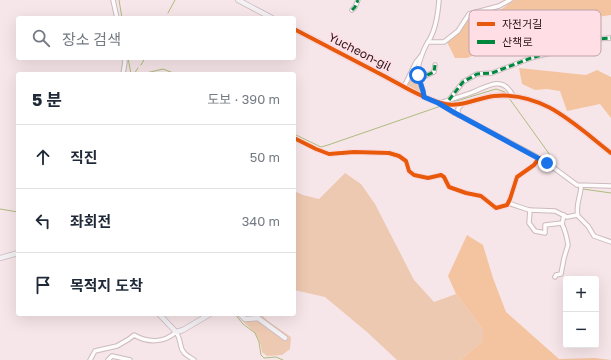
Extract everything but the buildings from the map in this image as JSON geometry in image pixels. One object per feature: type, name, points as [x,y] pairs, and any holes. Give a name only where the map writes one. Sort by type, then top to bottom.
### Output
[{"type":"street","points":[[114,0],[117,16]]},
{"type":"street","points":[[238,0],[268,16]]},
{"type":"street","points":[[352,10],[358,0]]},
{"type":"street","points":[[424,97],[418,70],[423,53],[436,23],[439,0]]},
{"type":"street","points":[[484,10],[499,6],[510,0]]},
{"type":"street","points":[[428,42],[444,42],[458,31],[469,14]]},
{"type":"street","name":"Yucheon-gil","points":[[296,30],[404,87],[439,103],[452,105],[463,104],[488,97],[510,96],[536,101],[550,107],[566,117],[611,152]]},
{"type":"street","points":[[601,39],[611,38]]},
{"type":"street","points":[[404,87],[416,62],[423,53]]},
{"type":"street","points":[[449,100],[463,82],[477,74],[492,73],[539,56]]},
{"type":"street","points":[[123,72],[124,60]]},
{"type":"street","points":[[419,79],[434,72],[435,65]]},
{"type":"street","points":[[439,103],[498,83],[511,91],[510,96]]},
{"type":"street","points":[[439,103],[456,114],[539,158],[576,185],[611,186]]},
{"type":"street","points":[[456,114],[458,109],[463,104]]},
{"type":"street","points":[[452,105],[456,114]]},
{"type":"street","points":[[296,139],[316,149],[331,154],[356,152],[396,155],[406,161],[409,171],[412,174],[430,178],[441,175],[449,187],[480,196],[495,207],[503,206],[508,203],[517,177],[534,165],[539,158]]},
{"type":"street","points":[[581,186],[581,193],[577,206],[577,215],[588,226],[594,236],[611,242]]},
{"type":"street","points":[[508,203],[530,210],[553,211],[570,217],[577,215]]},
{"type":"street","points":[[530,210],[529,223],[536,231],[545,233],[545,225],[562,222]]},
{"type":"street","points":[[555,278],[556,275],[561,274],[568,245],[562,222],[564,215]]},
{"type":"street","points":[[0,258],[16,254]]},
{"type":"street","points":[[161,316],[180,337],[183,352],[194,360]]},
{"type":"street","points":[[90,360],[95,351],[117,346],[134,335],[141,339],[155,341],[172,336],[176,332],[183,330],[207,316]]},
{"type":"street","points":[[242,316],[244,318],[258,318],[285,338]]},
{"type":"street","points":[[108,360],[112,356],[130,360]]},
{"type":"shaded area","points":[[514,0],[611,0],[611,15],[601,16],[601,10],[500,10]]},
{"type":"shaded area","points":[[469,20],[469,56],[472,56],[467,58],[455,58],[447,42],[460,24]]},
{"type":"shaded area","points":[[418,62],[416,72],[423,95],[407,86]]},
{"type":"shaded area","points":[[519,68],[586,75],[597,70],[611,77],[611,118],[600,104],[567,111],[560,91],[547,89],[535,90],[522,84]]},
{"type":"shaded area","points":[[345,173],[361,184],[375,204],[414,280],[434,302],[456,294],[483,329],[483,341],[460,360],[397,360],[367,332],[325,297],[296,290],[296,192],[319,199]]},
{"type":"shaded area","points":[[467,235],[483,245],[493,278],[506,312],[559,359],[595,358],[611,360],[460,360],[483,341],[483,329],[456,294],[448,276]]},
{"type":"shaded area","points":[[239,316],[263,316],[291,337],[290,349],[282,355],[267,356],[262,352],[259,339]]},
{"type":"waterway","points":[[119,0],[122,16]]},
{"type":"waterway","points":[[168,13],[175,0]]},
{"type":"waterway","points":[[128,60],[131,72]]},
{"type":"waterway","points":[[141,65],[144,60]]},
{"type":"waterway","points":[[135,72],[138,68]]},
{"type":"waterway","points":[[150,72],[163,69],[171,72]]},
{"type":"waterway","points":[[453,102],[496,89],[505,92],[506,94]]},
{"type":"waterway","points":[[509,98],[555,162]]},
{"type":"waterway","points":[[296,135],[321,147],[441,106]]},
{"type":"waterway","points":[[583,189],[611,193]]},
{"type":"waterway","points":[[0,209],[16,212]]},
{"type":"waterway","points":[[237,316],[243,324],[255,333],[259,342],[261,355],[264,358],[276,357],[283,360]]},
{"type":"marked path","points":[[352,10],[358,0]]},
{"type":"marked path","points":[[601,39],[611,38]]},
{"type":"marked path","points":[[449,100],[463,82],[477,74],[492,73],[539,56]]},
{"type":"marked path","points":[[419,79],[434,72],[435,65]]},
{"type":"cycle path","points":[[296,30],[412,92],[434,101],[454,105],[487,97],[512,96],[543,104],[571,121],[611,153]]},
{"type":"cycle path","points":[[296,139],[329,154],[354,152],[389,153],[399,156],[406,161],[409,171],[414,175],[428,178],[441,175],[444,177],[449,187],[481,196],[496,208],[507,205],[517,177],[534,165],[539,158]]},
{"type":"route","points":[[418,75],[424,97],[438,103],[547,163]]}]
